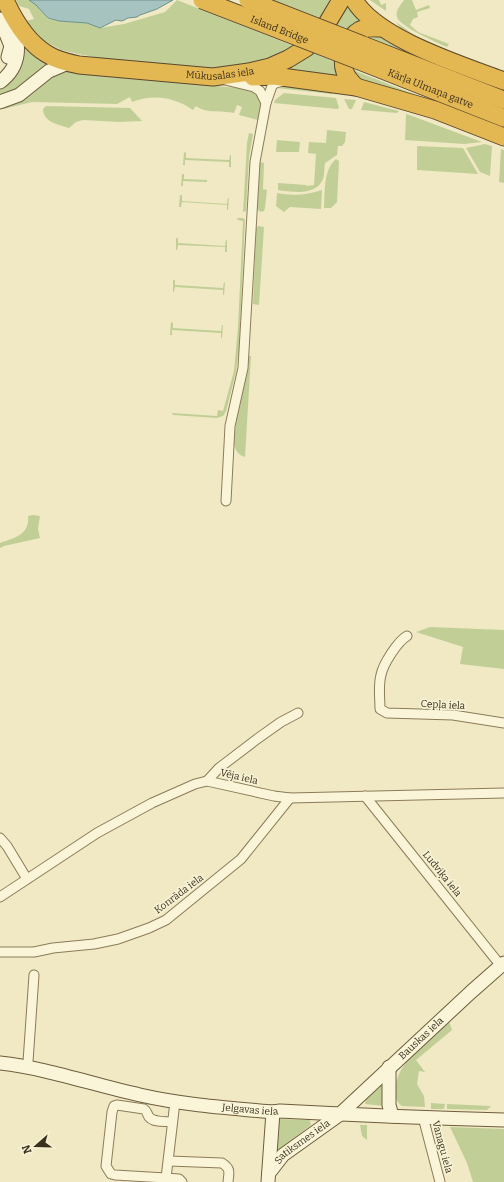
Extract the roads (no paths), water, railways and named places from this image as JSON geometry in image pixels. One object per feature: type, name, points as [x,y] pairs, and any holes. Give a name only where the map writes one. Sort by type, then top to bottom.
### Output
[{"type":"highway","name":"Mūkusalas iela","points":[[5,0],[6,22],[47,54],[68,62],[91,66],[213,77],[250,72],[270,67],[288,59],[312,42],[326,25],[341,0]]},
{"type":"highway","name":"Island Bridge","points":[[202,0],[357,60]]},
{"type":"highway","name":"Island Bridge","points":[[248,0],[363,45]]},
{"type":"highway","points":[[354,0],[381,28],[411,44],[504,81]]},
{"type":"highway","points":[[356,87],[349,80],[344,67],[348,44],[360,30],[381,28]]},
{"type":"highway","name":"Kārļa Ulmaņa gatve","points":[[363,45],[504,100]]},
{"type":"highway","name":"Kārļa Ulmaņa gatve","points":[[357,60],[504,118]]},
{"type":"highway","points":[[213,77],[238,78],[274,76],[356,87],[435,110],[504,137]]},
{"type":"street","name":"Mūkusalas iela","points":[[0,80],[7,76],[15,63],[18,47],[6,22]]},
{"type":"street","points":[[0,102],[19,95],[49,72],[68,62]]},
{"type":"street","points":[[213,77],[254,87],[260,92],[266,103]]},
{"type":"street","points":[[226,501],[230,426],[243,368],[255,162],[266,103],[272,86],[275,83],[289,79]]},
{"type":"street","name":"Cepļa iela","points":[[407,636],[398,644],[381,674],[379,689],[380,709],[387,713],[453,715],[504,722]]},
{"type":"street","points":[[207,780],[218,768],[281,722],[298,713]]},
{"type":"street","name":"Vēja iela","points":[[0,897],[97,833],[152,802],[207,780],[274,796],[290,798],[504,793]]},
{"type":"street","name":"Ludviķa iela","points":[[365,796],[502,965]]},
{"type":"street","name":"Konrāda iela","points":[[0,952],[34,952],[53,948],[94,944],[118,939],[166,920],[241,859],[290,798]]},
{"type":"street","points":[[0,838],[7,846],[26,879]]},
{"type":"street","name":"Bauskas iela","points":[[339,1115],[389,1067],[502,965]]},
{"type":"street","points":[[26,1068],[28,1062],[34,975]]},
{"type":"street","name":"Jelgavas iela","points":[[0,1063],[140,1095],[216,1108],[339,1115],[504,1120]]},
{"type":"street","points":[[389,1067],[389,1105],[392,1116]]},
{"type":"street","points":[[166,1178],[175,1102]]},
{"type":"street","points":[[172,1122],[155,1121],[151,1119],[147,1111],[144,1109],[117,1105],[114,1106],[106,1166],[111,1174],[115,1175],[178,1179],[182,1182]]},
{"type":"street","name":"Satiksmes iela","points":[[269,1177],[273,1112]]},
{"type":"street","name":"Satiksmes iela","points":[[269,1177],[283,1155],[339,1115]]},
{"type":"street","name":"Vanagu iela","points":[[423,1117],[440,1182]]},
{"type":"street","points":[[169,1160],[222,1163],[227,1167],[229,1172],[228,1182]]},
{"type":"water","points":[[29,0],[173,0],[157,9],[137,17],[128,18],[122,21],[116,20],[100,28],[87,23],[59,21],[48,18]]}]
